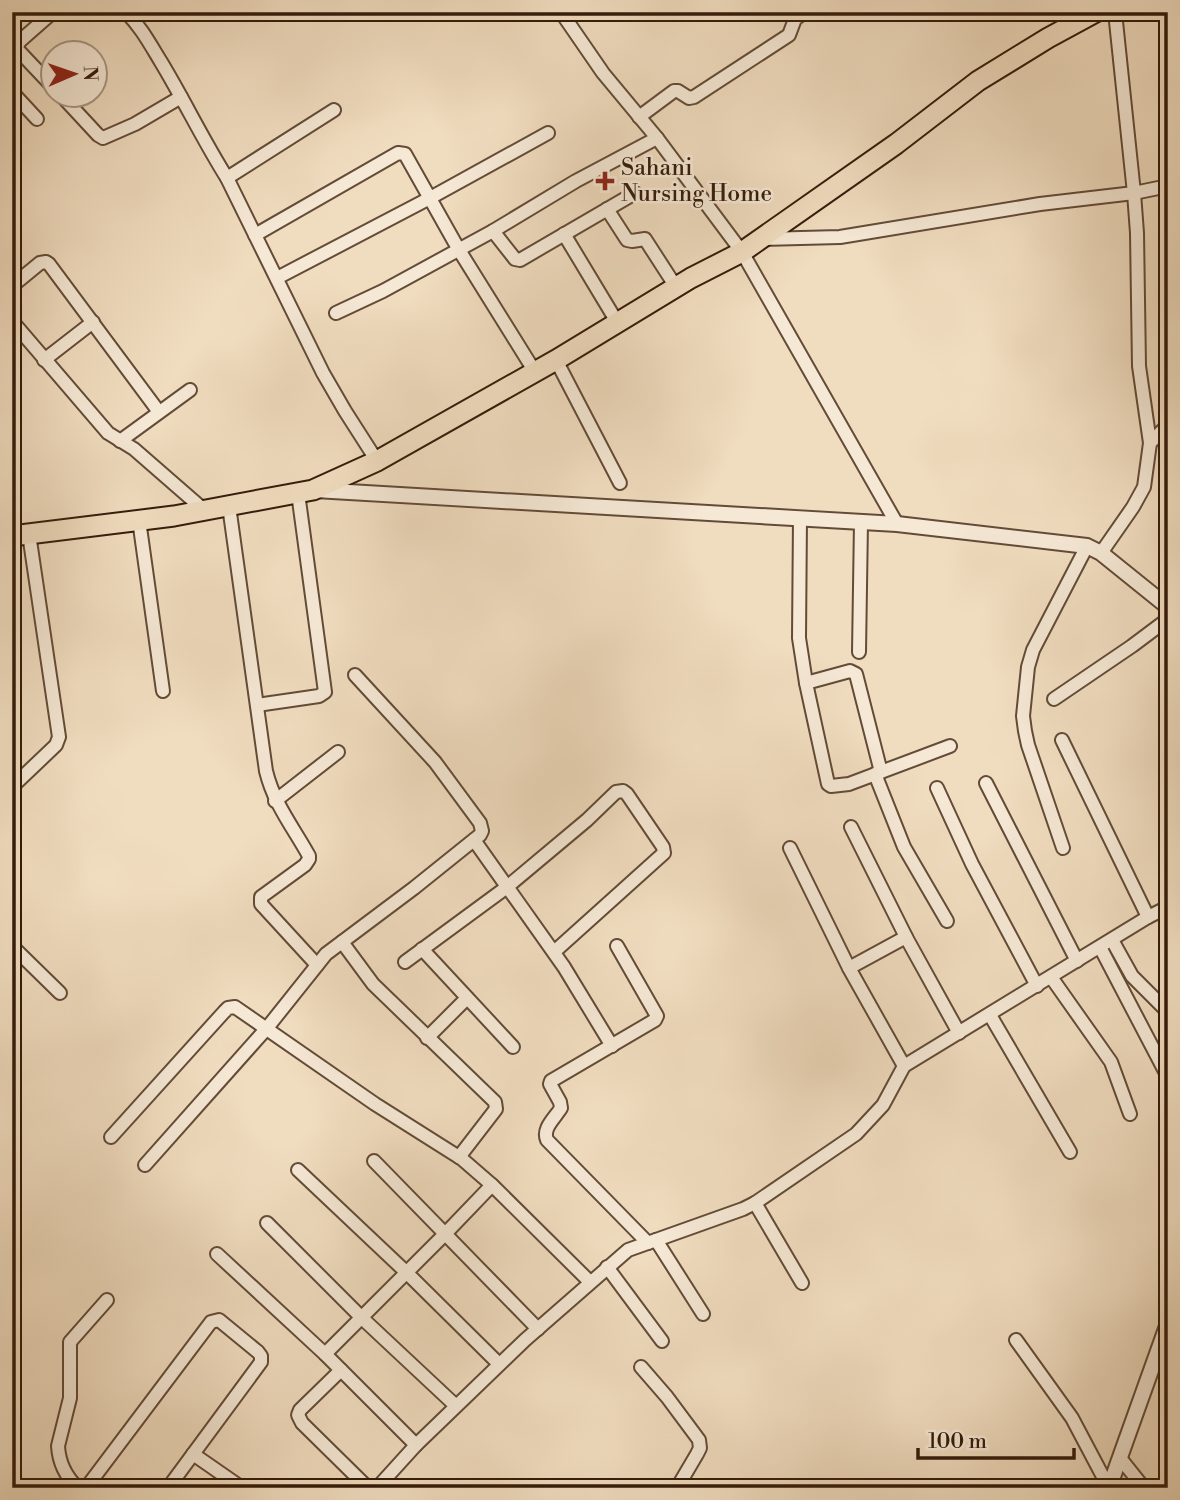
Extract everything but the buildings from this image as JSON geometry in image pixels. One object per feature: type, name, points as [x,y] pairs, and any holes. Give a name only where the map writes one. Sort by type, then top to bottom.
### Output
[{"type":"main road","points":[[21,535],[204,510],[306,491],[376,461],[742,252],[896,144],[978,81],[1096,12]]},
{"type":"street","points":[[38,71],[17,46],[20,40],[53,12]]},
{"type":"street","points":[[126,12],[139,26],[227,178],[323,373],[376,461]]},
{"type":"street","points":[[561,12],[603,74],[657,138],[742,252],[897,524]]},
{"type":"street","points":[[639,117],[674,91],[689,98],[694,97],[789,35],[795,19],[805,12]]},
{"type":"street","points":[[1101,553],[1144,487],[1150,443],[1139,366],[1137,233],[1115,12]]},
{"type":"street","points":[[12,92],[37,119]]},
{"type":"street","points":[[73,108],[103,138],[135,124],[181,97]]},
{"type":"street","points":[[227,178],[334,110]]},
{"type":"street","points":[[277,278],[548,133]]},
{"type":"street","points":[[336,313],[459,250],[576,181],[657,138]]},
{"type":"street","points":[[255,235],[398,153],[407,155],[459,250],[535,372]]},
{"type":"street","points":[[761,239],[840,237],[1168,186]]},
{"type":"street","points":[[493,231],[515,259],[524,259],[635,193]]},
{"type":"street","points":[[607,209],[627,240],[645,239],[677,287]]},
{"type":"street","points":[[565,234],[617,322]]},
{"type":"street","points":[[12,286],[40,263],[49,264],[159,412]]},
{"type":"street","points":[[12,321],[108,433],[134,449],[204,510]]},
{"type":"street","points":[[44,360],[93,321]]},
{"type":"street","points":[[556,360],[620,483]]},
{"type":"street","points":[[120,440],[190,390]]},
{"type":"street","points":[[1150,443],[1168,425]]},
{"type":"street","points":[[257,705],[319,696],[325,692],[306,491],[897,524],[1087,546],[1101,553],[1168,607]]},
{"type":"street","points":[[229,506],[266,771],[275,801],[309,859],[305,865],[261,897],[261,904],[317,965]]},
{"type":"street","points":[[800,518],[799,638],[828,784],[849,784],[950,746]]},
{"type":"street","points":[[139,520],[163,691]]},
{"type":"street","points":[[859,652],[861,522]]},
{"type":"street","points":[[12,787],[56,745],[59,737],[21,535]]},
{"type":"street","points":[[1063,848],[1028,745],[1023,716],[1028,667],[1033,650],[1087,546]]},
{"type":"street","points":[[1054,699],[1168,619]]},
{"type":"street","points":[[806,683],[849,671],[856,674],[878,773],[904,847],[947,921]]},
{"type":"street","points":[[145,1165],[267,1028],[326,954],[474,841],[482,831],[480,823],[435,762],[355,675]]},
{"type":"street","points":[[1062,740],[1148,917]]},
{"type":"street","points":[[275,801],[338,752]]},
{"type":"street","points":[[986,783],[1077,961]]},
{"type":"street","points":[[937,788],[972,864],[1037,986]]},
{"type":"street","points":[[405,962],[507,887],[587,820],[615,792],[623,791],[663,847],[664,853],[554,952]]},
{"type":"street","points":[[851,827],[906,937],[959,1033]]},
{"type":"street","points":[[474,841],[554,952],[612,1046]]},
{"type":"street","points":[[790,848],[849,968],[904,1066]]},
{"type":"street","points":[[377,1488],[416,1445],[499,1364],[628,1250],[755,1203],[856,1134],[883,1105],[904,1066],[1168,907]]},
{"type":"street","points":[[849,968],[906,937]]},
{"type":"street","points":[[1112,940],[1132,976],[1168,1012]]},
{"type":"street","points":[[342,942],[373,984],[495,1102],[496,1109],[458,1157]]},
{"type":"street","points":[[12,946],[60,993]]},
{"type":"street","points":[[617,946],[657,1016],[655,1020],[551,1081],[561,1108],[545,1134],[547,1140],[652,1241],[703,1314]]},
{"type":"street","points":[[1100,947],[1168,1077]]},
{"type":"street","points":[[422,949],[513,1047]]},
{"type":"street","points":[[1051,977],[1111,1062],[1130,1114]]},
{"type":"street","points":[[427,1038],[467,998]]},
{"type":"street","points":[[111,1137],[228,1008],[235,1007],[375,1104],[458,1157],[492,1185],[590,1282]]},
{"type":"street","points":[[990,1015],[1070,1152]]},
{"type":"street","points":[[374,1161],[538,1329]]},
{"type":"street","points":[[298,1170],[499,1364]]},
{"type":"street","points":[[325,1354],[492,1185]]},
{"type":"street","points":[[755,1203],[802,1283]]},
{"type":"street","points":[[267,1223],[362,1318],[456,1406]]},
{"type":"street","points":[[217,1254],[325,1354],[416,1445]]},
{"type":"street","points":[[607,1267],[662,1341]]},
{"type":"street","points":[[78,1488],[67,1477],[58,1446],[70,1398],[69,1346],[73,1337],[107,1300]]},
{"type":"street","points":[[86,1488],[211,1322],[219,1320],[258,1352],[261,1362],[167,1488]]},
{"type":"street","points":[[1109,1488],[1168,1322]]},
{"type":"street","points":[[1016,1340],[1072,1418],[1109,1488]]},
{"type":"street","points":[[641,1367],[699,1440],[697,1454],[677,1488]]},
{"type":"street","points":[[341,1370],[298,1415],[302,1423],[368,1488]]},
{"type":"street","points":[[193,1454],[242,1488]]},
{"type":"street","points":[[1120,1458],[1144,1488]]},
{"type":"place","name":"Sahani Nursing Home","points":[[605,181]]}]
